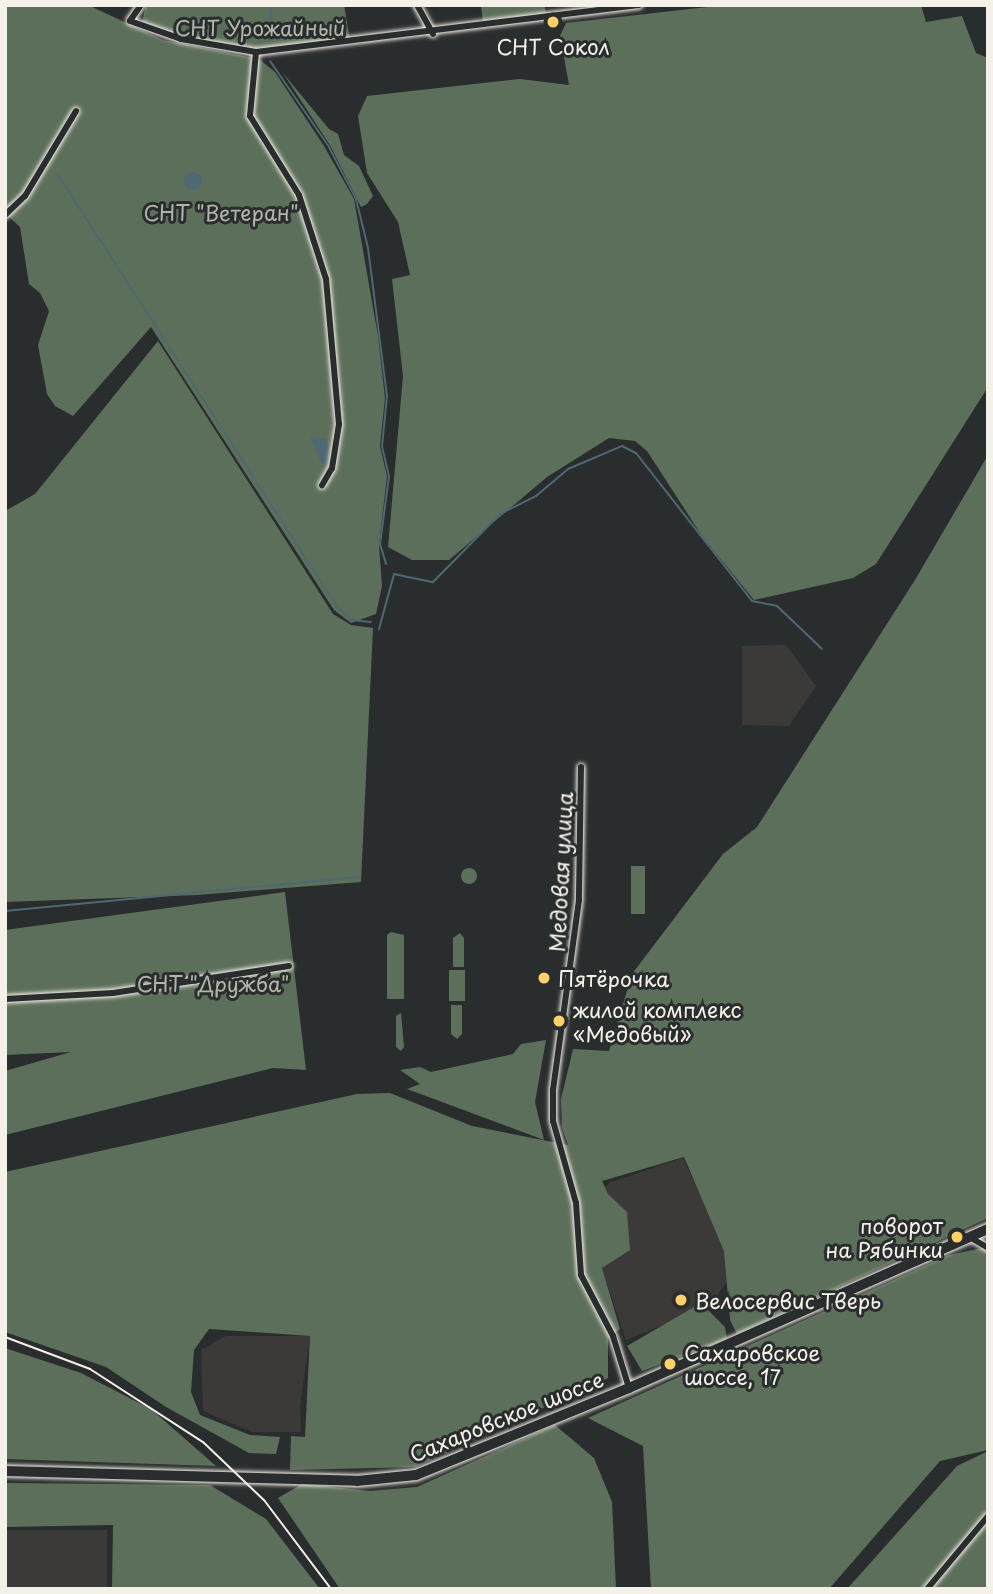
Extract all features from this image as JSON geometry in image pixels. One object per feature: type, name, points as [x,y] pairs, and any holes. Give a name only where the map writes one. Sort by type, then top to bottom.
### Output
[{"type":"main road","name":"Сахаровское шоссе","points":[[5,1471],[331,1481],[397,1479],[425,1472],[629,1388],[988,1229]]},
{"type":"street","points":[[141,5],[130,21],[181,39],[256,52],[433,34],[639,5]]},
{"type":"street","points":[[416,5],[433,34]]},
{"type":"street","points":[[256,52],[250,116],[299,195],[326,279],[340,424],[332,468],[322,485]]},
{"type":"street","points":[[5,215],[26,197],[76,111]]},
{"type":"street","name":"Медовая улица","points":[[581,767],[579,900],[553,1090],[554,1129],[576,1203],[581,1275],[613,1336],[629,1388]]},
{"type":"street","points":[[5,999],[113,993],[289,966]]},
{"type":"street","points":[[971,1238],[988,1248]]},
{"type":"street","points":[[927,1589],[988,1516]]},
{"type":"shaded area","points":[[786,645],[816,686],[789,726],[742,725],[742,646]]},
{"type":"shaded area","points":[[683,1158],[735,1270],[710,1306],[626,1340],[600,1263],[593,1198],[611,1182]]},
{"type":"shaded area","points":[[226,1336],[310,1336],[300,1406],[301,1432],[252,1432],[203,1411],[201,1350]]},
{"type":"shaded area","points":[[5,1530],[107,1530],[107,1589],[5,1589]]},
{"type":"green space","name":"СНТ \"Ветеран\"","points":[[5,5],[88,5],[163,40],[259,59],[275,72],[324,146],[354,199],[378,336],[385,398],[380,446],[387,476],[379,545],[382,586],[376,614],[351,623],[334,610],[151,327],[73,416],[55,406],[47,394],[38,345],[49,311],[40,293],[29,284],[20,227],[5,213]]},
{"type":"green space","name":"СНТ Урожайный","points":[[146,5],[344,5],[350,40],[259,51],[182,38],[142,23]]},
{"type":"green space","points":[[481,5],[544,5],[546,13],[483,24]]},
{"type":"green space","points":[[725,5],[921,5],[926,22],[962,16],[976,53],[988,58],[988,387],[876,564],[853,578],[754,600],[702,536],[647,451],[635,441],[609,438],[547,477],[449,560],[412,560],[388,547],[403,376],[392,279],[410,275],[398,222],[367,173],[358,116],[367,96],[520,79],[569,85],[560,36],[566,23]]},
{"type":"green space","points":[[283,73],[329,129],[338,134],[344,155],[359,166],[373,196],[367,204],[361,207],[331,147]]},
{"type":"green space","points":[[158,341],[333,614],[351,625],[373,628],[361,882],[197,895],[5,902],[5,511],[35,494]]},
{"type":"green space","points":[[988,455],[988,1218],[737,1334],[730,1320],[724,1251],[684,1157],[602,1181],[608,1194],[627,1212],[630,1250],[602,1268],[620,1329],[608,1339],[608,1378],[415,1467],[290,1470],[291,1436],[305,1437],[310,1336],[209,1329],[194,1350],[191,1392],[200,1415],[250,1435],[280,1437],[276,1454],[249,1453],[166,1407],[106,1367],[5,1332],[5,1172],[357,1094],[390,1093],[472,1126],[568,1145],[562,1127],[561,1099],[573,1049],[609,1051],[632,974],[723,854],[757,827],[915,580]]},
{"type":"green space","points":[[631,866],[645,866],[645,914],[631,914]]},
{"type":"green space","points":[[466,868],[472,868],[477,876],[475,882],[466,884],[461,879],[461,873]]},
{"type":"green space","name":"СНТ \"Дружба\"","points":[[285,892],[306,1070],[273,1068],[5,1135],[5,1071],[71,1052],[5,1055],[5,930]]},
{"type":"green space","points":[[391,932],[404,935],[404,999],[387,999],[387,935]]},
{"type":"green space","points":[[460,933],[464,938],[464,967],[453,967],[453,938]]},
{"type":"green space","points":[[449,970],[465,970],[465,1001],[449,1001]]},
{"type":"green space","points":[[451,1005],[462,1005],[462,1034],[457,1039],[451,1034]]},
{"type":"green space","points":[[401,1013],[404,1047],[401,1051],[396,1047],[396,1016]]},
{"type":"green space","points":[[546,1040],[535,1102],[544,1140],[407,1089],[420,1084],[400,1070],[420,1067],[431,1072],[513,1054],[521,1044]]},
{"type":"green space","points":[[982,1248],[988,1251],[988,1450],[940,1461],[829,1589],[651,1589],[643,1446],[588,1418],[949,1255]]},
{"type":"green space","points":[[701,1303],[725,1327],[727,1339],[642,1371],[627,1346]]},
{"type":"green space","points":[[5,1348],[81,1373],[151,1409],[216,1466],[5,1459]]},
{"type":"green space","points":[[555,1425],[594,1458],[612,1502],[616,1589],[340,1589],[278,1498],[302,1484],[370,1491],[417,1487]]},
{"type":"green space","points":[[988,1451],[988,1589],[847,1589],[957,1466]]},
{"type":"green space","points":[[5,1483],[210,1485],[266,1519],[320,1589],[112,1589],[113,1525],[5,1527]]},
{"type":"water","points":[[193,172],[199,175],[202,181],[199,187],[193,190],[187,187],[184,181],[187,175]]},
{"type":"water","points":[[310,437],[327,439],[329,465],[322,464]]},
{"type":"waterway","points":[[269,42],[271,5]]},
{"type":"waterway","points":[[270,61],[329,147],[356,199],[368,248],[387,396],[382,446],[389,476],[380,544],[386,564]]},
{"type":"waterway","points":[[58,175],[337,607],[351,620],[371,622]]},
{"type":"waterway","points":[[379,629],[394,574],[433,582],[500,514],[536,496],[568,469],[622,446],[636,453],[752,601],[777,606],[822,649]]},
{"type":"waterway","points":[[5,911],[358,877]]},
{"type":"railway","points":[[5,1337],[90,1369],[203,1442],[264,1500],[331,1589]]},
{"type":"place","name":"СНТ Сокол","points":[[553,22]]},
{"type":"place","name":"Пятёрочка","points":[[544,978]]},
{"type":"place","name":"жилой комплекс «Медовый»","points":[[559,1021]]},
{"type":"place","name":"поворот на Рябинки","points":[[957,1237]]},
{"type":"place","name":"Велосервис Тверь","points":[[681,1300]]},
{"type":"place","name":"Сахаровское шоссе, 17","points":[[670,1364]]}]
